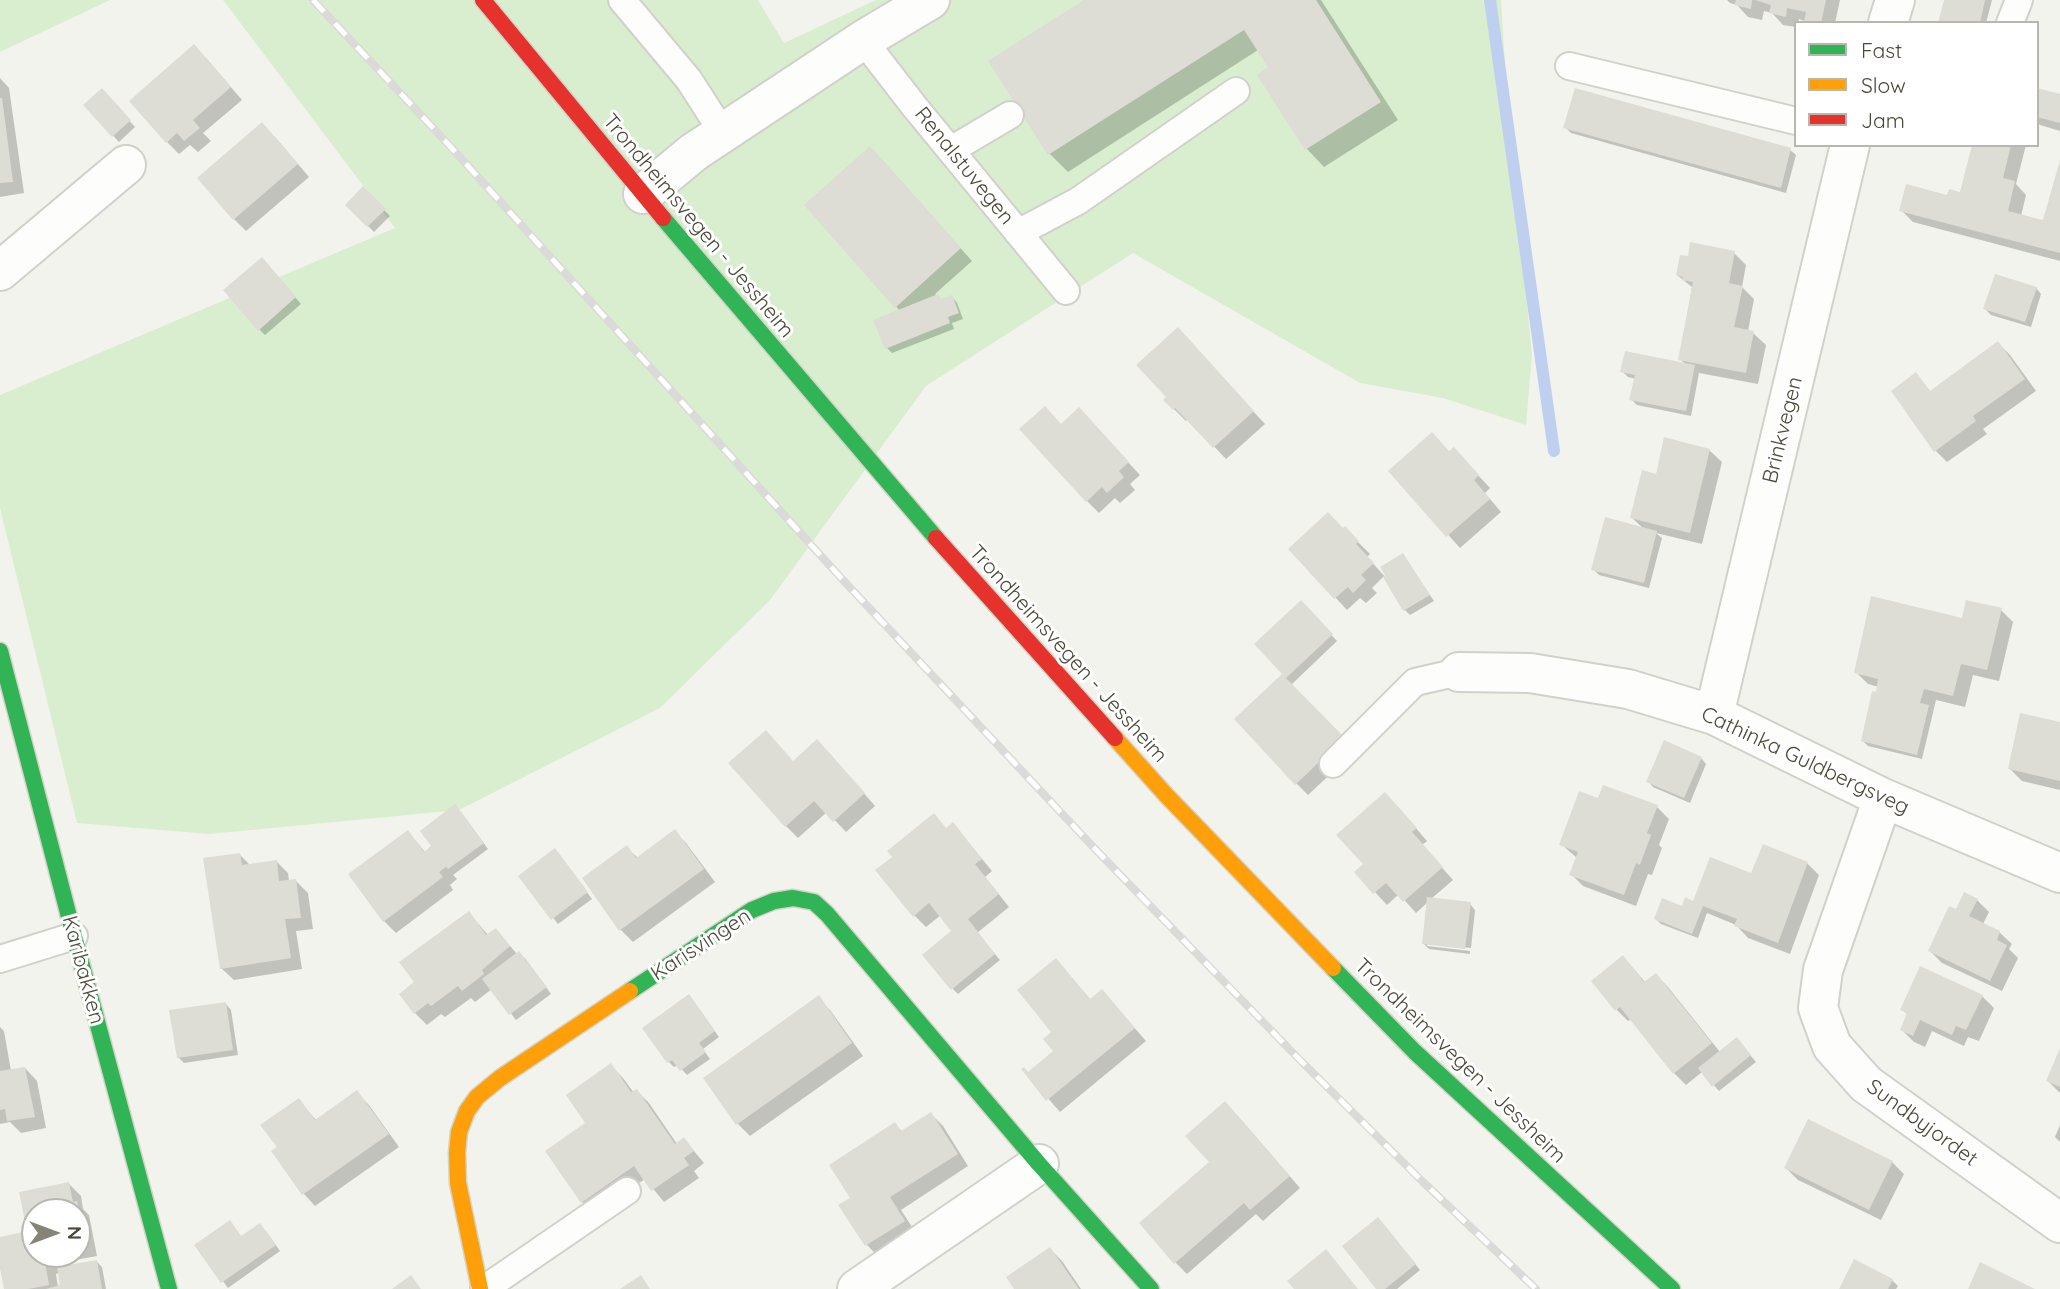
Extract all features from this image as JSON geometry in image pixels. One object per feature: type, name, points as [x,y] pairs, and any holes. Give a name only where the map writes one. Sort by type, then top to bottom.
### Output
[{"type":"street","name":"Trondheimsvegen - Jessheim","points":[[483,0],[897,494],[1166,795],[1415,1052],[1672,1289]]},
{"type":"street","points":[[643,194],[694,152],[863,40],[930,0]]},
{"type":"street","points":[[1889,21],[1895,0]]},
{"type":"street","name":"Brinkvegen","points":[[1714,715],[1850,147]]},
{"type":"street","points":[[0,271],[125,165]]},
{"type":"street","name":"Karibakken","points":[[0,651],[169,1289]]},
{"type":"street","name":"Cathinka Guldbergsveg","points":[[1458,672],[1530,673],[1628,689],[1714,715],[1884,798],[2060,873]]},
{"type":"street","name":"Sundbyjordet","points":[[1884,798],[1823,970],[1818,1008],[1832,1046],[1866,1084],[2060,1223]]},
{"type":"street","name":"Karisvingen","points":[[482,1289],[458,1183],[457,1153],[459,1132],[467,1111],[477,1097],[500,1078],[752,910],[774,901],[793,898],[814,902],[827,914],[1038,1164],[1151,1289]]},
{"type":"street","points":[[857,1289],[1038,1164]]},
{"type":"lane","points":[[622,0],[690,80],[723,133]]},
{"type":"lane","points":[[2011,21],[2019,0]]},
{"type":"lane","name":"Renalstuvegen","points":[[863,40],[1066,291]]},
{"type":"lane","points":[[1569,66],[1794,121]]},
{"type":"lane","points":[[1018,233],[1077,201],[1236,91]]},
{"type":"lane","points":[[951,150],[1010,115]]},
{"type":"lane","points":[[1333,764],[1415,682],[1458,672]]},
{"type":"lane","points":[[0,959],[74,936]]},
{"type":"lane","points":[[482,1289],[627,1191]]},
{"type":"green space","points":[[0,0],[110,0],[0,52]]},
{"type":"green space","points":[[223,0],[758,0],[784,43],[876,0],[1501,0],[1508,112],[1532,355],[1526,425],[1443,398],[1360,383],[1133,253],[926,386],[770,600],[660,708],[459,810],[210,834],[77,823],[0,508],[0,395],[395,228]]},
{"type":"building","points":[[1084,0],[1316,0],[1381,102],[1305,150],[1257,75],[1268,67],[1244,30],[1048,155],[988,61]]},
{"type":"building","points":[[1736,0],[1752,0],[1751,9],[1734,5]]},
{"type":"building","points":[[1755,0],[1826,0],[1821,21],[1804,21],[1806,12],[1787,8],[1786,17],[1769,13],[1771,5]]},
{"type":"building","points":[[1944,0],[1985,0],[1980,21],[1939,21]]},
{"type":"building","points":[[194,44],[231,87],[193,120],[200,128],[184,141],[177,133],[166,143],[129,101]]},
{"type":"building","points":[[102,88],[131,120],[112,137],[83,105]]},
{"type":"building","points":[[1575,88],[1791,148],[1781,188],[1563,128]]},
{"type":"building","points":[[2039,89],[2060,94],[2060,123],[2039,118]]},
{"type":"building","points":[[0,98],[13,182],[0,183]]},
{"type":"building","points":[[262,122],[298,164],[233,220],[197,178]]},
{"type":"building","points":[[870,146],[961,248],[895,308],[804,205]]},
{"type":"building","points":[[1971,147],[2011,147],[2003,178],[2015,181],[2008,211],[2043,220],[2060,160],[2060,253],[1899,211],[1906,184],[1947,195],[1949,189],[1960,192]]},
{"type":"building","points":[[363,186],[386,209],[367,227],[345,205]]},
{"type":"building","points":[[1690,242],[1735,251],[1729,283],[1743,286],[1734,327],[1754,331],[1746,373],[1678,360],[1693,282],[1682,280],[1683,277],[1676,275],[1680,255],[1688,256]]},
{"type":"building","points":[[262,257],[296,297],[258,331],[223,290]]},
{"type":"building","points":[[1995,274],[2037,287],[2025,322],[1983,309]]},
{"type":"building","points":[[938,294],[941,299],[952,295],[959,313],[948,317],[950,323],[885,349],[873,320]]},
{"type":"building","points":[[1178,327],[1254,411],[1213,448],[1175,408],[1173,410],[1163,400],[1166,397],[1136,365]]},
{"type":"building","points":[[1998,341],[2025,379],[1973,416],[1976,421],[1934,452],[1891,391],[1916,372],[1930,391]]},
{"type":"building","points":[[1625,351],[1695,365],[1686,411],[1629,400],[1635,375],[1620,372]]},
{"type":"building","points":[[1045,406],[1061,424],[1079,407],[1129,462],[1119,471],[1124,477],[1107,493],[1102,487],[1086,502],[1019,429]]},
{"type":"building","points":[[1432,432],[1449,451],[1454,447],[1479,475],[1474,480],[1490,499],[1446,537],[1388,471]]},
{"type":"building","points":[[1664,437],[1710,449],[1690,533],[1630,518],[1642,470],[1656,474]]},
{"type":"building","points":[[1328,512],[1359,541],[1356,544],[1374,563],[1361,575],[1366,580],[1353,593],[1348,587],[1334,599],[1288,549]]},
{"type":"building","points":[[1605,517],[1657,531],[1644,583],[1591,570]]},
{"type":"building","points":[[1403,553],[1430,595],[1403,611],[1380,567]]},
{"type":"building","points":[[1871,596],[1962,618],[1966,600],[2002,608],[1987,670],[1961,664],[1953,696],[1924,689],[1920,703],[1929,705],[1917,755],[1861,741],[1872,691],[1876,692],[1878,679],[1854,673]]},
{"type":"building","points":[[1301,600],[1333,634],[1286,678],[1343,739],[1295,785],[1234,719],[1282,674],[1254,644]]},
{"type":"building","points":[[2020,713],[2060,722],[2060,781],[2008,769]]},
{"type":"building","points":[[766,730],[793,761],[817,739],[865,793],[833,822],[814,801],[785,827],[728,763]]},
{"type":"building","points":[[1664,740],[1702,757],[1684,798],[1646,782]]},
{"type":"building","points":[[1603,785],[1658,805],[1647,833],[1651,835],[1640,865],[1636,863],[1624,895],[1569,875],[1578,852],[1559,845],[1579,791],[1598,798]]},
{"type":"building","points":[[1385,792],[1417,828],[1412,832],[1443,867],[1403,902],[1386,883],[1373,894],[1354,872],[1363,864],[1336,835]]},
{"type":"building","points":[[455,804],[484,843],[448,869],[446,867],[439,872],[443,877],[383,922],[348,874],[408,830],[424,852],[431,846],[420,831]]},
{"type":"building","points":[[934,813],[946,828],[953,822],[982,859],[975,864],[999,894],[968,919],[995,954],[951,990],[922,955],[951,931],[929,903],[913,917],[875,870],[892,857],[887,851]]},
{"type":"building","points":[[675,829],[704,869],[619,931],[582,878],[627,845],[636,858]]},
{"type":"building","points":[[1763,844],[1808,862],[1778,943],[1734,926],[1737,919],[1703,906],[1692,934],[1654,919],[1662,898],[1682,906],[1685,897],[1693,901],[1710,857],[1751,873]]},
{"type":"building","points":[[555,848],[588,892],[551,920],[518,876]]},
{"type":"building","points":[[240,853],[242,865],[277,860],[279,881],[296,879],[301,918],[285,919],[291,958],[220,969],[203,858]]},
{"type":"building","points":[[1964,892],[1978,899],[1969,916],[2000,931],[1997,940],[2007,945],[1990,981],[1928,951],[1949,906],[1956,909]]},
{"type":"building","points":[[1427,897],[1471,902],[1465,949],[1422,944]]},
{"type":"building","points":[[469,911],[486,935],[496,928],[510,946],[482,970],[484,974],[462,991],[458,986],[431,1006],[428,1003],[414,1014],[399,994],[414,982],[399,962]]},
{"type":"building","points":[[519,951],[547,987],[509,1015],[482,979]]},
{"type":"building","points":[[1623,955],[1644,982],[1656,973],[1712,1043],[1673,1074],[1620,1007],[1615,1011],[1591,981]]},
{"type":"building","points":[[1056,958],[1090,999],[1102,989],[1135,1028],[1046,1101],[1021,1069],[1024,1067],[1028,1072],[1053,1051],[1043,1039],[1051,1032],[1017,990]]},
{"type":"building","points":[[1920,966],[1983,995],[1966,1030],[1956,1026],[1952,1035],[1920,1020],[1913,1036],[1900,1030],[1907,1013],[1900,1010]]},
{"type":"building","points":[[689,994],[715,1031],[699,1043],[706,1052],[680,1071],[672,1060],[667,1063],[642,1028]]},
{"type":"building","points":[[819,995],[852,1043],[736,1125],[703,1078]]},
{"type":"building","points":[[226,1002],[233,1050],[177,1058],[169,1010]]},
{"type":"building","points":[[1737,1037],[1751,1055],[1712,1087],[1698,1068]]},
{"type":"building","points":[[2060,1048],[2060,1087],[2046,1081]]},
{"type":"building","points":[[611,1063],[631,1092],[637,1089],[675,1144],[684,1137],[694,1151],[684,1158],[689,1165],[651,1191],[634,1166],[581,1203],[545,1151],[585,1123],[566,1095]]},
{"type":"building","points":[[25,1067],[35,1117],[7,1121],[5,1109],[0,1110],[0,1071]]},
{"type":"building","points":[[357,1090],[389,1134],[302,1195],[271,1151],[277,1147],[260,1125],[299,1098],[315,1120]]},
{"type":"building","points":[[1225,1101],[1290,1176],[1250,1210],[1244,1203],[1174,1264],[1139,1223],[1209,1162],[1185,1136]]},
{"type":"building","points":[[931,1112],[958,1154],[890,1197],[905,1221],[865,1246],[838,1205],[850,1198],[829,1165],[895,1122],[901,1131]]},
{"type":"building","points":[[1808,1119],[1893,1161],[1869,1210],[1784,1168]]},
{"type":"building","points":[[69,1182],[72,1198],[21,1198],[21,1202],[19,1192]]},
{"type":"building","points":[[1378,1217],[1416,1264],[1385,1289],[1376,1289],[1342,1246]]},
{"type":"building","points":[[230,1220],[241,1236],[260,1223],[276,1245],[221,1283],[194,1245]]},
{"type":"building","points":[[21,1232],[21,1268],[46,1268],[49,1285],[28,1289],[4,1289],[0,1269],[0,1237]]},
{"type":"building","points":[[1050,1247],[1079,1289],[1014,1289],[1006,1277]]},
{"type":"building","points":[[1326,1249],[1358,1289],[1294,1289],[1287,1281]]},
{"type":"building","points":[[1854,1259],[1893,1279],[1888,1289],[1839,1289]]},
{"type":"building","points":[[97,1260],[102,1289],[46,1289],[60,1285],[57,1268],[91,1268],[91,1261]]},
{"type":"building","points":[[1980,1262],[2035,1289],[1968,1289]]},
{"type":"building","points":[[411,1275],[421,1289],[392,1289]]},
{"type":"building","points":[[641,1275],[650,1289],[620,1289]]},
{"type":"waterway","points":[[1490,0],[1554,451]]},
{"type":"railway","points":[[313,0],[448,144],[842,579],[1097,851],[1298,1058],[1536,1289]]},
{"type":"traffic: fast","points":[[663,218],[936,538]]},
{"type":"traffic: fast","points":[[0,651],[169,1289]]},
{"type":"traffic: fast","points":[[630,991],[752,910],[774,901],[793,898],[814,902],[1039,1164],[1151,1289]]},
{"type":"traffic: fast","points":[[1333,968],[1415,1052],[1672,1289]]},
{"type":"traffic: slow","points":[[1115,738],[1166,795],[1333,968]]},
{"type":"traffic: slow","points":[[480,1289],[458,1183],[459,1132],[467,1111],[477,1097],[500,1078],[630,991]]},
{"type":"traffic: jam","points":[[483,0],[663,218]]},
{"type":"traffic: jam","points":[[936,538],[1115,738]]}]
